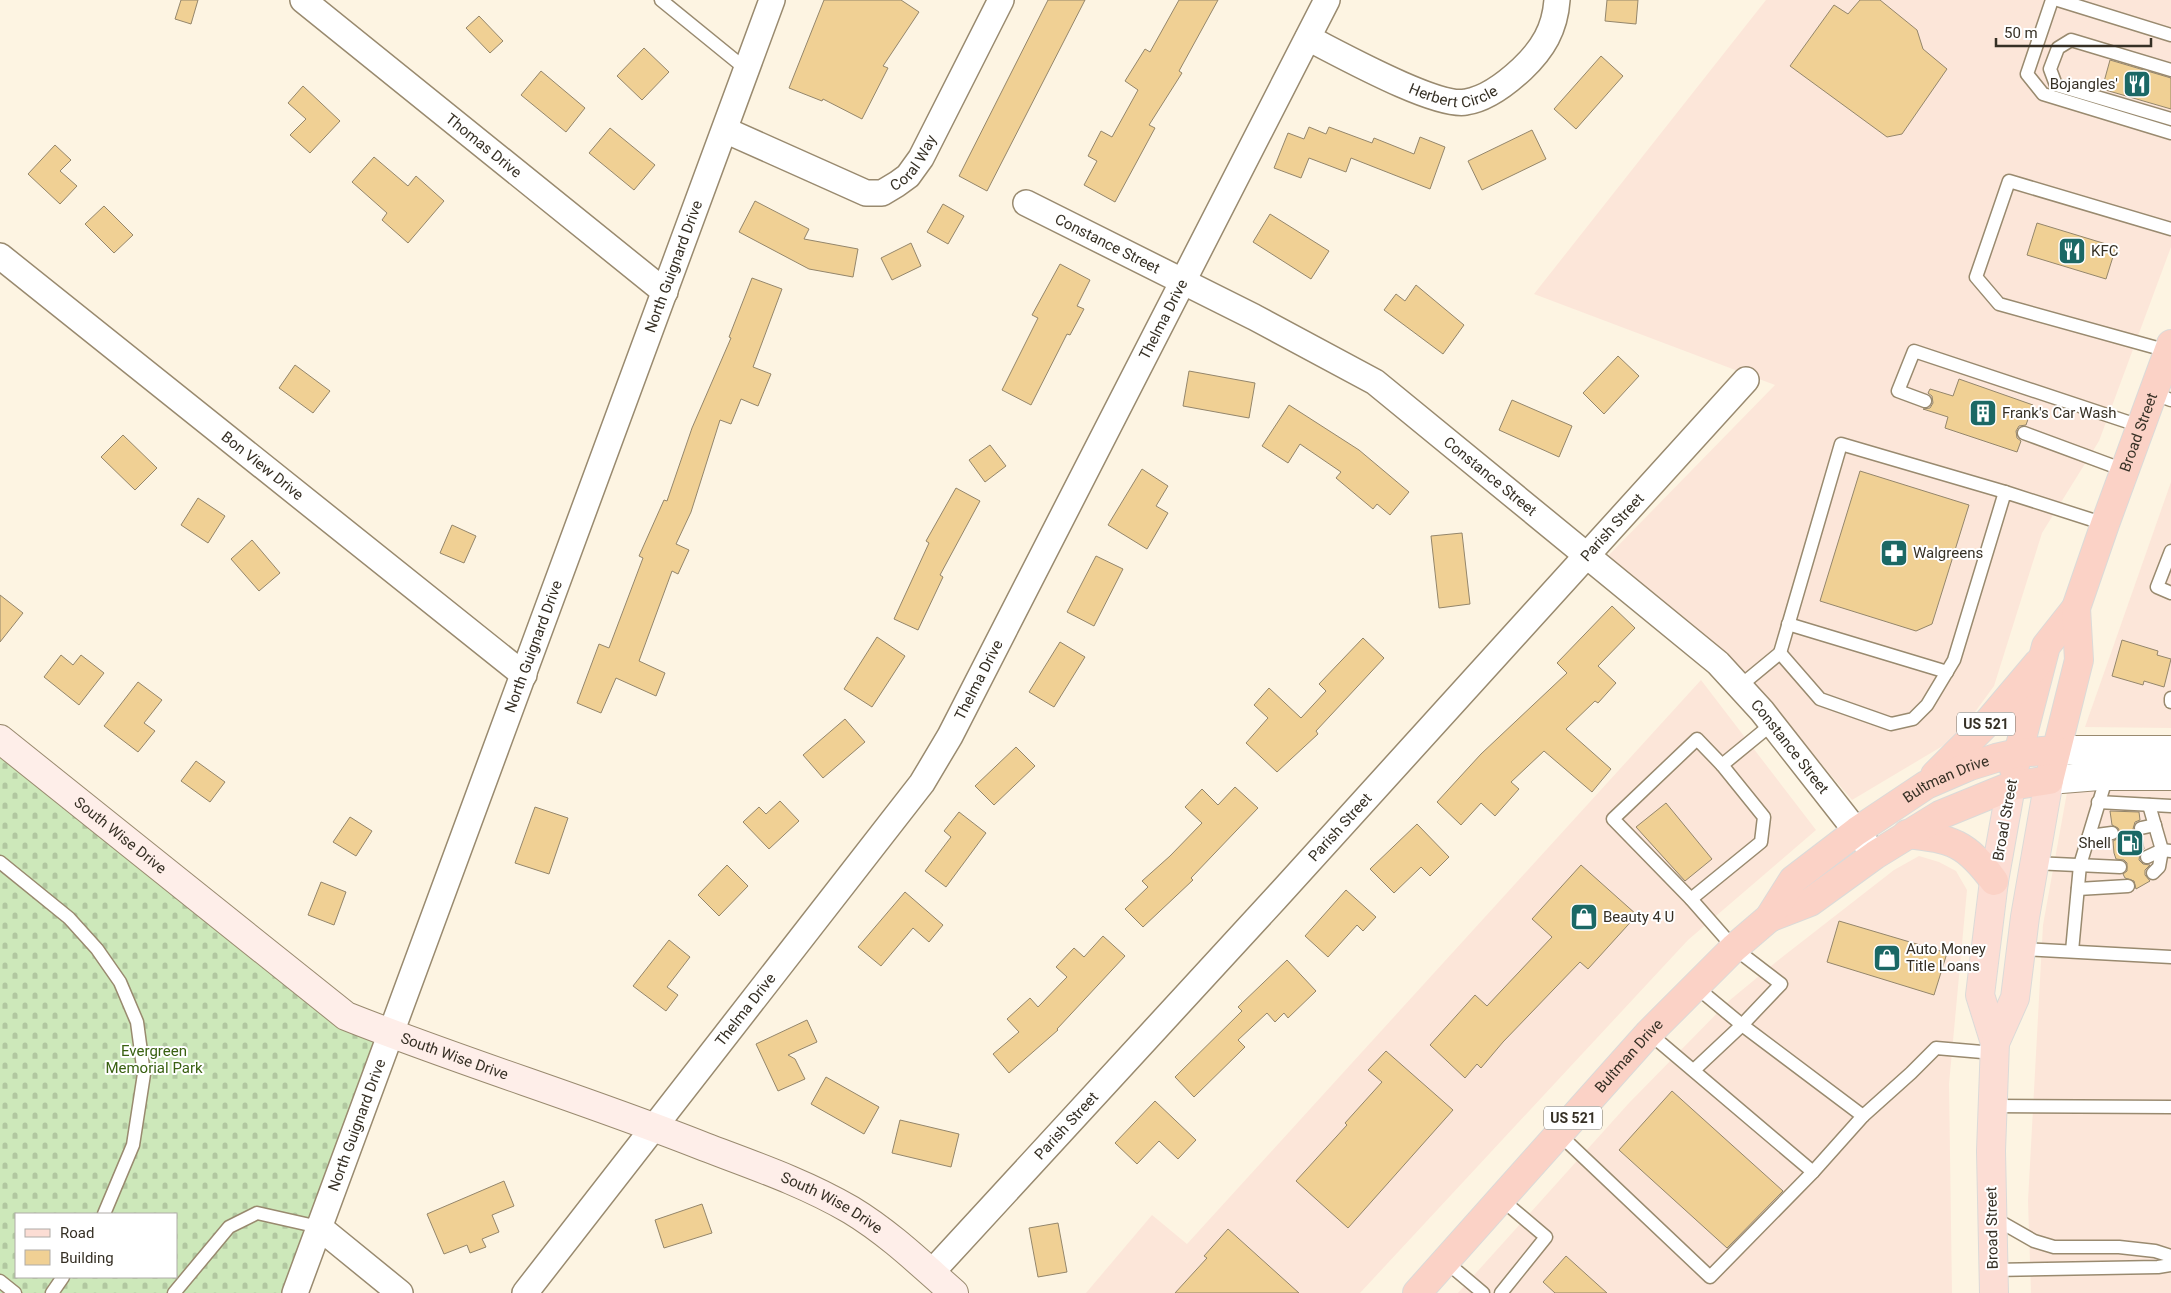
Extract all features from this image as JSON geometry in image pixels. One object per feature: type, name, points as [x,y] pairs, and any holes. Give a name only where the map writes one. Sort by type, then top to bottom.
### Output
[{"type":"highway","name":"Broad Street","points":[[2011,786],[2046,646],[2076,608],[2140,426],[2162,397],[2170,347]]},
{"type":"highway","name":"Broad Street","points":[[2049,780],[2079,660],[2076,608]]},
{"type":"highway","name":"US 521","points":[[1926,785],[1989,721],[2042,658]]},
{"type":"highway","name":"Bultman Drive","points":[[1417,1293],[1649,1033],[1734,948],[1769,918],[1793,880],[1857,831],[1926,785],[1970,766],[2018,753],[2056,750]]},
{"type":"highway","name":"Bultman Drive","points":[[1769,918],[1810,902],[1875,855],[1940,815],[2011,786],[2049,780]]},
{"type":"highway","points":[[1907,834],[1939,838],[1953,842],[1967,850],[1980,862],[1994,881]]},
{"type":"main road","name":"South Wise Drive","points":[[0,739],[346,1016],[653,1126],[811,1188],[860,1217],[900,1245],[954,1293]]},
{"type":"main road","name":"Broad Street","points":[[1994,1281],[1991,1106],[1995,1048],[2016,998],[2021,949],[2034,863],[2049,780]]},
{"type":"main road","name":"Broad Street","points":[[1995,1048],[1980,995],[1994,881],[2011,786]]},
{"type":"street","name":"Thomas Drive","points":[[303,0],[665,292]]},
{"type":"street","name":"North Guignard Drive","points":[[295,1293],[772,0]]},
{"type":"street","name":"Coral Way","points":[[725,130],[866,193],[882,192],[908,176],[921,158],[1000,0]]},
{"type":"street","name":"Thelma Drive","points":[[525,1293],[653,1126],[922,783],[950,736],[1327,0]]},
{"type":"street","name":"Herbert Circle","points":[[1308,38],[1378,74],[1445,102],[1465,102],[1484,96],[1515,75],[1537,55],[1550,35],[1557,0]]},
{"type":"street","name":"Constance Street","points":[[1026,203],[1254,317],[1375,382],[1718,663],[1772,724],[1875,855]]},
{"type":"street","name":"Bon View Drive","points":[[0,256],[524,675]]},
{"type":"street","name":"Parish Street","points":[[931,1272],[1275,899],[1746,380]]},
{"type":"street","name":"Bultman Drive","points":[[2056,750],[2171,750]]},
{"type":"street","name":"Bultman Drive","points":[[2049,780],[2107,776],[2171,776]]},
{"type":"street","points":[[319,1227],[400,1293]]},
{"type":"lane","points":[[660,0],[747,70]]},
{"type":"lane","points":[[2052,0],[2027,74],[2042,94],[2171,134]]},
{"type":"lane","points":[[2058,0],[2171,35]]},
{"type":"lane","points":[[2171,70],[2071,40],[2058,48],[2050,69],[2056,84],[2171,119]]},
{"type":"lane","points":[[2170,347],[1999,304],[1976,277],[2009,181],[2171,230]]},
{"type":"lane","points":[[1925,401],[1898,392],[1914,351],[2140,426]]},
{"type":"lane","points":[[2024,433],[2124,470]]},
{"type":"lane","points":[[1740,686],[1780,653],[1841,444],[2005,492],[2104,524]]},
{"type":"lane","points":[[1780,653],[1820,700],[1891,724],[1913,719],[1927,705],[1954,660],[2005,492]]},
{"type":"lane","points":[[2171,551],[2157,587],[2171,593]]},
{"type":"lane","points":[[1788,624],[1947,672]]},
{"type":"lane","points":[[1722,765],[1772,724]]},
{"type":"lane","points":[[1691,899],[1761,842],[1764,817],[1722,765],[1697,739],[1613,820],[1691,899],[1734,948],[1781,984],[1742,1025],[1694,1070]]},
{"type":"lane","points":[[2072,952],[2080,865],[2107,776]]},
{"type":"lane","points":[[2098,802],[2171,806]]},
{"type":"lane","points":[[2149,805],[2166,850],[2159,867],[2153,873]]},
{"type":"lane","points":[[2141,828],[2155,825]]},
{"type":"lane","points":[[2089,836],[2112,833]]},
{"type":"lane","points":[[2147,857],[2166,850]]},
{"type":"lane","points":[[0,862],[69,918],[97,949],[120,982],[137,1022],[144,1074],[133,1145],[104,1213]]},
{"type":"lane","points":[[2034,863],[2120,867]]},
{"type":"lane","points":[[2078,889],[2128,886]]},
{"type":"lane","points":[[2021,949],[2171,957]]},
{"type":"lane","points":[[1695,986],[1742,1025],[1863,1116]]},
{"type":"lane","points":[[1649,1033],[1813,1172]]},
{"type":"lane","points":[[1559,1134],[1710,1277],[1813,1172],[1863,1116],[1912,1073],[1936,1048],[1995,1048]]},
{"type":"lane","points":[[1991,1106],[2171,1107]]},
{"type":"lane","points":[[1500,1199],[1546,1237],[1501,1293]]},
{"type":"lane","points":[[174,1293],[229,1227],[257,1213],[319,1227]]},
{"type":"lane","points":[[1992,1217],[2034,1241],[2054,1247],[2119,1248],[2155,1251],[2171,1256]]},
{"type":"lane","points":[[1445,1262],[1483,1293]]},
{"type":"lane","points":[[1994,1281],[2171,1265]]},
{"type":"lane","points":[[52,1293],[62,1278]]},
{"type":"lane","points":[[0,1281],[15,1293]]},
{"type":"shaded area","points":[[1766,0],[2171,0],[2171,247],[2099,441],[2042,533],[1994,686],[1956,738],[1852,800],[1729,656],[1606,558],[1775,385],[1534,294]]},
{"type":"shaded area","points":[[2171,482],[2171,728],[2085,727]]},
{"type":"shaded area","points":[[1701,680],[1816,830],[1688,940],[1360,1293],[1086,1293],[1152,1215],[1187,1244]]},
{"type":"shaded area","points":[[2171,786],[2171,1293],[2031,1293],[2028,1201],[2043,925],[2068,787]]},
{"type":"shaded area","points":[[1919,856],[1939,862],[1956,871],[1967,890],[1949,1084],[1952,1293],[1458,1293],[1629,1103],[1730,1000],[1894,870]]},
{"type":"green space","name":"Evergreen Memorial Park","points":[[0,739],[392,1034],[296,1293],[0,1293]]},
{"type":"building","points":[[181,0],[198,0],[191,24],[175,19]]},
{"type":"building","points":[[824,0],[901,0],[919,12],[883,66],[888,68],[862,119],[823,99],[822,101],[789,88]]},
{"type":"building","points":[[1048,0],[1085,0],[987,191],[959,176]]},
{"type":"building","points":[[1179,0],[1218,0],[1179,71],[1182,73],[1149,125],[1155,128],[1115,202],[1084,185],[1097,161],[1088,156],[1101,131],[1112,137],[1138,90],[1125,81],[1145,49],[1150,52]]},
{"type":"building","points":[[1607,0],[1638,0],[1636,24],[1605,21]]},
{"type":"building","points":[[1860,0],[1880,0],[1917,30],[1923,49],[1947,69],[1902,134],[1887,137],[1790,66],[1834,5],[1848,14]]},
{"type":"building","points":[[479,16],[503,41],[490,53],[466,28]]},
{"type":"building","points":[[644,48],[669,72],[642,100],[617,76]]},
{"type":"building","points":[[1601,56],[1623,76],[1576,129],[1554,109]]},
{"type":"building","name":"Bojangles'","points":[[2110,60],[2171,78],[2171,109],[2102,89]]},
{"type":"building","points":[[541,71],[585,108],[566,132],[521,95]]},
{"type":"building","points":[[303,86],[340,121],[310,153],[290,135],[306,119],[288,103]]},
{"type":"building","points":[[1309,127],[1326,134],[1329,127],[1372,143],[1374,138],[1414,154],[1420,137],[1445,147],[1430,189],[1351,158],[1346,172],[1309,158],[1301,178],[1274,168],[1288,133],[1304,139]]},
{"type":"building","points":[[610,128],[655,165],[634,190],[589,153]]},
{"type":"building","points":[[1532,130],[1546,159],[1482,190],[1468,161]]},
{"type":"building","points":[[55,145],[71,160],[60,171],[77,186],[60,204],[28,174]]},
{"type":"building","points":[[374,157],[408,186],[416,176],[444,201],[408,243],[382,220],[387,213],[352,182]]},
{"type":"building","points":[[755,201],[809,229],[804,239],[858,249],[853,277],[809,269],[739,232]]},
{"type":"building","points":[[943,204],[964,216],[948,244],[927,232]]},
{"type":"building","points":[[104,206],[133,235],[114,253],[85,224]]},
{"type":"building","points":[[1270,214],[1329,251],[1311,279],[1253,242]]},
{"type":"building","name":"KFC","points":[[2037,223],[2116,247],[2106,279],[2027,255]]},
{"type":"building","points":[[911,243],[921,266],[892,280],[881,258]]},
{"type":"building","points":[[1060,264],[1090,280],[1077,306],[1084,309],[1070,335],[1067,334],[1031,405],[1002,390],[1038,318],[1032,315]]},
{"type":"building","points":[[752,278],[782,289],[753,367],[771,374],[758,406],[741,399],[731,424],[720,420],[691,512],[676,544],[689,550],[678,574],[672,571],[639,661],[665,673],[656,696],[616,678],[601,713],[577,703],[599,644],[609,648],[643,558],[639,556],[664,500],[667,501],[692,428],[731,338],[729,337]]},
{"type":"building","points":[[1416,285],[1464,325],[1443,354],[1384,310],[1396,294],[1405,301]]},
{"type":"building","points":[[1618,356],[1639,376],[1604,414],[1583,393]]},
{"type":"building","points":[[295,365],[330,391],[313,413],[279,388]]},
{"type":"building","points":[[1189,371],[1255,383],[1249,418],[1183,406]]},
{"type":"building","name":"Frank's Car Wash","points":[[1959,379],[2033,405],[2026,425],[2019,426],[2016,431],[2017,438],[2021,441],[2017,452],[1945,428],[1948,417],[1923,409],[1930,408],[1933,403],[1932,396],[1928,393],[1930,389],[1953,396]]},
{"type":"building","points":[[1512,400],[1572,426],[1559,457],[1499,430]]},
{"type":"building","points":[[1289,405],[1359,450],[1409,492],[1390,515],[1377,504],[1373,509],[1336,478],[1341,472],[1300,444],[1288,463],[1262,446]]},
{"type":"building","points":[[123,435],[157,468],[135,490],[101,457]]},
{"type":"building","points":[[990,445],[1006,466],[985,482],[969,460]]},
{"type":"building","points":[[1142,469],[1168,486],[1156,506],[1168,513],[1147,549],[1108,525]]},
{"type":"building","name":"Walgreens","points":[[1860,471],[1969,505],[1932,624],[1916,631],[1820,601]]},
{"type":"building","points":[[956,488],[980,501],[940,575],[943,577],[918,630],[894,619],[929,543],[926,541]]},
{"type":"building","points":[[198,498],[225,516],[208,543],[181,525]]},
{"type":"building","points":[[452,525],[476,536],[464,563],[440,553]]},
{"type":"building","points":[[1462,533],[1470,604],[1439,608],[1431,536]]},
{"type":"building","points":[[252,540],[280,573],[259,591],[231,559]]},
{"type":"building","points":[[1096,556],[1123,569],[1094,626],[1067,612]]},
{"type":"building","points":[[0,595],[23,613],[0,642]]},
{"type":"building","points":[[1612,606],[1635,628],[1598,666],[1616,683],[1598,703],[1595,701],[1566,729],[1611,769],[1592,792],[1544,751],[1511,782],[1519,789],[1495,816],[1481,803],[1461,825],[1437,802],[1481,754],[1567,673],[1557,663]]},
{"type":"building","points":[[877,637],[905,656],[872,707],[844,689]]},
{"type":"building","points":[[1363,638],[1384,658],[1316,731],[1318,734],[1277,772],[1246,743],[1268,718],[1254,705],[1269,688],[1301,718],[1326,691],[1319,684]]},
{"type":"building","points":[[2122,640],[2158,651],[2157,655],[2171,659],[2164,687],[2144,681],[2143,685],[2112,676]]},
{"type":"building","points":[[1060,642],[1085,657],[1054,707],[1029,692]]},
{"type":"building","points":[[61,655],[73,665],[81,655],[104,673],[79,705],[44,677]]},
{"type":"building","points":[[138,682],[162,700],[144,723],[155,731],[138,752],[104,726]]},
{"type":"building","points":[[845,719],[865,742],[823,778],[803,755]]},
{"type":"building","points":[[1016,747],[1035,766],[994,805],[975,786]]},
{"type":"building","points":[[196,761],[225,782],[210,802],[181,781]]},
{"type":"building","points":[[1235,787],[1258,808],[1191,878],[1193,880],[1143,927],[1125,909],[1148,887],[1142,881],[1202,823],[1185,807],[1202,789],[1218,805]]},
{"type":"building","points":[[780,801],[799,821],[769,849],[743,822],[759,807],[766,814]]},
{"type":"building","points":[[1666,803],[1712,859],[1685,881],[1636,827]]},
{"type":"building","points":[[535,807],[568,818],[549,874],[515,863]]},
{"type":"building","points":[[2110,811],[2139,812],[2140,820],[2135,822],[2133,829],[2135,834],[2142,836],[2144,849],[2140,853],[2139,860],[2143,864],[2150,865],[2145,870],[2145,875],[2150,881],[2136,889],[2134,881],[2125,878],[2123,874],[2127,871],[2127,863],[2124,860],[2116,859],[2114,853],[2113,841],[2117,839],[2120,832],[2118,828],[2112,825]]},
{"type":"building","points":[[959,812],[986,833],[946,887],[925,871],[951,837],[944,831]]},
{"type":"building","points":[[350,817],[372,831],[356,856],[333,842]]},
{"type":"building","points":[[1417,824],[1449,857],[1430,876],[1421,867],[1394,893],[1370,869]]},
{"type":"building","points":[[727,865],[748,886],[719,916],[698,895]]},
{"type":"building","points":[[1581,865],[1637,915],[1588,969],[1580,962],[1503,1042],[1481,1068],[1477,1064],[1465,1078],[1430,1045],[1475,995],[1487,1006],[1552,937],[1532,919]]},
{"type":"building","points":[[321,882],[346,892],[334,925],[308,915]]},
{"type":"building","points":[[1346,890],[1376,917],[1363,931],[1357,925],[1328,957],[1305,936]]},
{"type":"building","points":[[905,892],[943,925],[929,942],[913,928],[881,966],[858,947]]},
{"type":"building","name":"Auto Money Title Loans","points":[[1839,921],[1947,953],[1934,995],[1827,962]]},
{"type":"building","points":[[1103,936],[1125,956],[1058,1030],[1009,1073],[993,1054],[1019,1032],[1007,1019],[1030,998],[1038,1007],[1067,977],[1056,967],[1074,948],[1084,957]]},
{"type":"building","points":[[669,940],[690,957],[667,987],[678,995],[666,1011],[633,986]]},
{"type":"building","points":[[1287,960],[1316,991],[1288,1018],[1284,1013],[1275,1022],[1267,1013],[1238,1040],[1245,1047],[1194,1097],[1175,1077],[1242,1011],[1238,1007]]},
{"type":"building","points":[[807,1020],[817,1042],[788,1055],[795,1059],[805,1079],[778,1091],[756,1044]]},
{"type":"building","points":[[1386,1051],[1453,1110],[1348,1228],[1296,1181],[1347,1125],[1345,1123],[1382,1082],[1368,1070]]},
{"type":"building","points":[[826,1077],[879,1107],[864,1134],[811,1104]]},
{"type":"building","points":[[1672,1091],[1783,1191],[1727,1248],[1619,1150]]},
{"type":"building","points":[[1155,1101],[1196,1140],[1178,1159],[1159,1141],[1137,1164],[1115,1143]]},
{"type":"building","points":[[900,1120],[959,1134],[951,1167],[892,1153]]},
{"type":"building","points":[[504,1181],[514,1206],[492,1215],[499,1232],[482,1239],[486,1247],[470,1253],[467,1245],[444,1254],[427,1214]]},
{"type":"building","points":[[702,1204],[712,1233],[664,1248],[655,1220]]},
{"type":"building","points":[[1058,1223],[1067,1272],[1038,1277],[1029,1228]]},
{"type":"building","points":[[1228,1229],[1299,1293],[1175,1293],[1207,1258],[1204,1256]]},
{"type":"building","points":[[1566,1256],[1607,1293],[1555,1293],[1543,1282]]},
{"type":"place","name":"Bojangles'","points":[[2137,84]]},
{"type":"place","name":"KFC","points":[[2072,251]]},
{"type":"place","name":"Frank's Car Wash","points":[[1983,413]]},
{"type":"place","name":"Walgreens","points":[[1894,553]]},
{"type":"place","name":"Shell","points":[[2130,843]]},
{"type":"place","name":"Beauty 4 U","points":[[1584,917]]},
{"type":"place","name":"Auto Money Title Loans","points":[[1887,958]]}]
